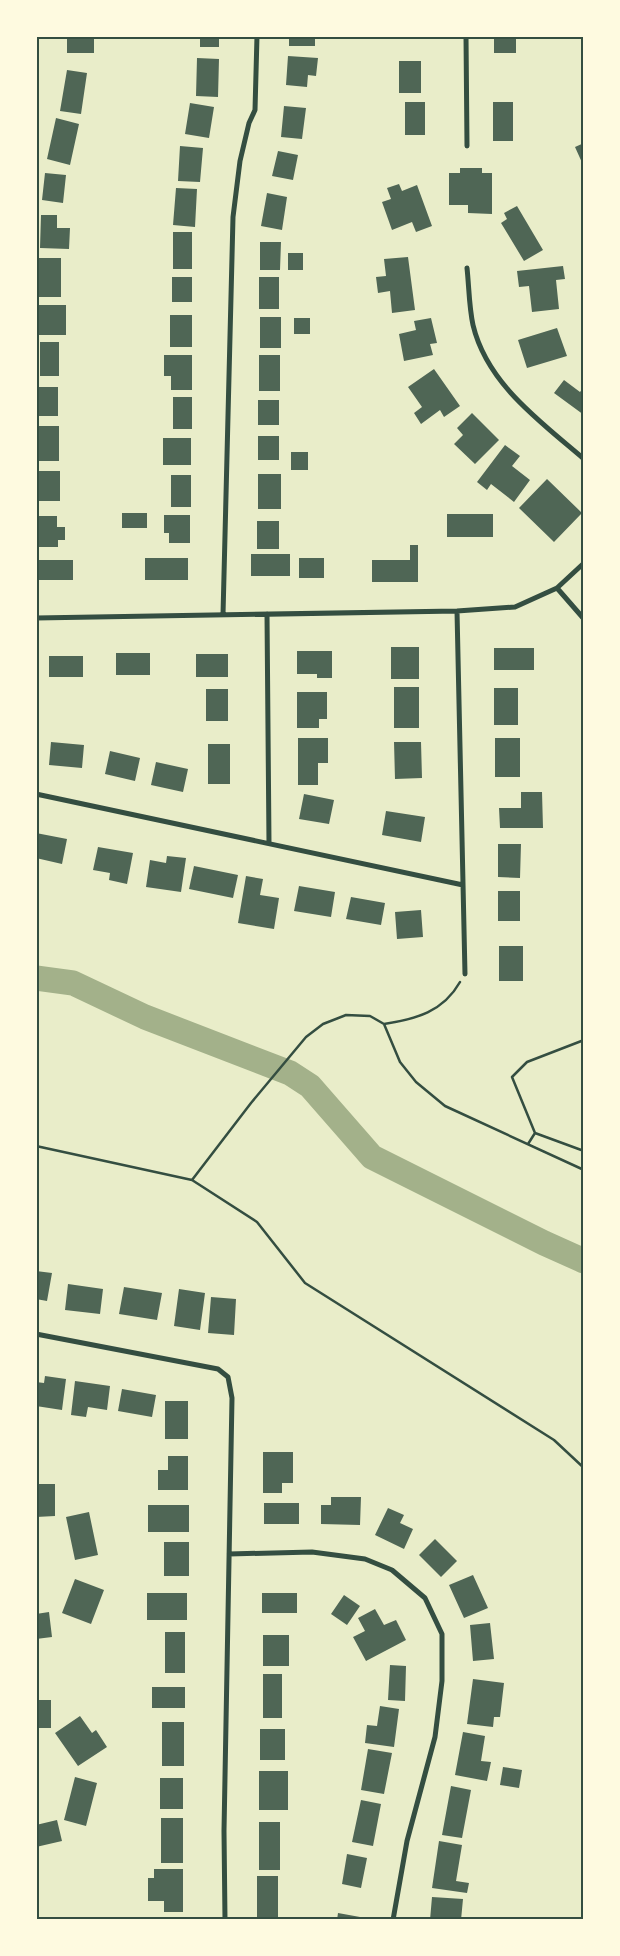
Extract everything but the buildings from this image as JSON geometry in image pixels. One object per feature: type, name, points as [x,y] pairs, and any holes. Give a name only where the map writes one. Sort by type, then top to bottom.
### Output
[{"type":"street","points":[[223,615],[233,217],[240,161],[249,124],[255,110],[257,36]]},
{"type":"street","points":[[466,36],[467,146]]},
{"type":"street","points":[[467,268],[473,325],[485,355],[497,375],[527,410],[584,459]]},
{"type":"street","points":[[36,618],[457,611],[515,607],[557,588],[584,563]]},
{"type":"street","points":[[557,588],[584,619]]},
{"type":"street","points":[[457,611],[465,974]]},
{"type":"street","points":[[267,614],[269,842]]},
{"type":"street","points":[[36,794],[269,842],[463,885]]},
{"type":"street","points":[[36,1334],[218,1369],[228,1377],[232,1398],[232,1445],[224,1920]]},
{"type":"street","points":[[229,1554],[312,1552],[365,1558],[392,1570],[425,1598],[442,1634],[442,1681],[435,1736],[407,1841],[393,1920]]},
{"type":"path","points":[[384,1024],[410,1020],[429,1012],[454,992],[465,974]]},
{"type":"path","points":[[192,1180],[251,1103],[306,1037],[323,1024],[346,1015],[370,1016],[384,1024],[400,1062],[416,1082],[445,1106],[584,1170]]},
{"type":"path","points":[[584,1040],[527,1062],[512,1077],[535,1133],[584,1151]]},
{"type":"path","points":[[528,1144],[535,1133]]},
{"type":"path","points":[[36,1146],[192,1180],[256,1222],[305,1283],[554,1440],[584,1468]]},
{"type":"waterway","points":[[36,978],[73,983],[145,1017],[290,1073],[310,1086],[372,1157],[584,1261]]}]
